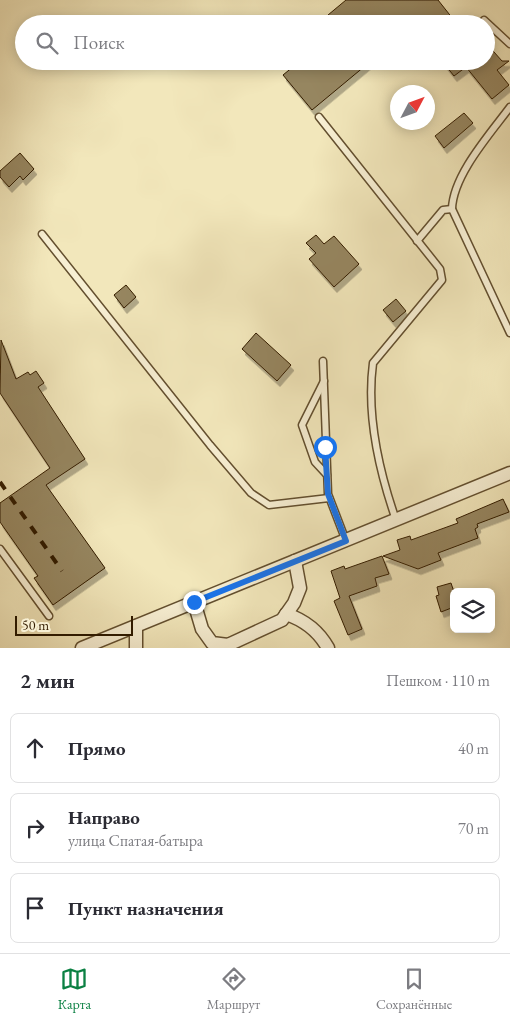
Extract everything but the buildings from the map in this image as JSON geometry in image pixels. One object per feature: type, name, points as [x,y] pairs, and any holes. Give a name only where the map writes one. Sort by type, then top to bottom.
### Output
[{"type":"street","points":[[82,648],[510,473]]},
{"type":"street","points":[[194,602],[202,629],[212,643],[228,645],[282,620],[294,603],[300,588],[295,561]]},
{"type":"street","points":[[286,614],[304,620],[323,639],[328,648]]},
{"type":"street","points":[[136,626],[136,648]]},
{"type":"lane","points":[[495,30],[510,44]]},
{"type":"lane","points":[[510,107],[469,164],[452,195],[452,209],[510,333]]},
{"type":"lane","points":[[319,117],[440,268],[442,280],[373,363],[371,381],[376,448],[382,481],[396,520]]},
{"type":"lane","points":[[417,241],[443,210],[452,209]]},
{"type":"lane","points":[[42,234],[210,445],[252,493],[269,504],[330,498]]},
{"type":"lane","points":[[323,361],[327,475],[330,498],[346,541]]},
{"type":"lane","points":[[325,380],[302,425],[315,462],[327,475]]},
{"type":"lane","points":[[0,549],[49,616]]},
{"type":"railway","points":[[0,482],[62,571]]},
{"type":"route","points":[[194,602],[346,541],[328,494],[325,447]]}]
